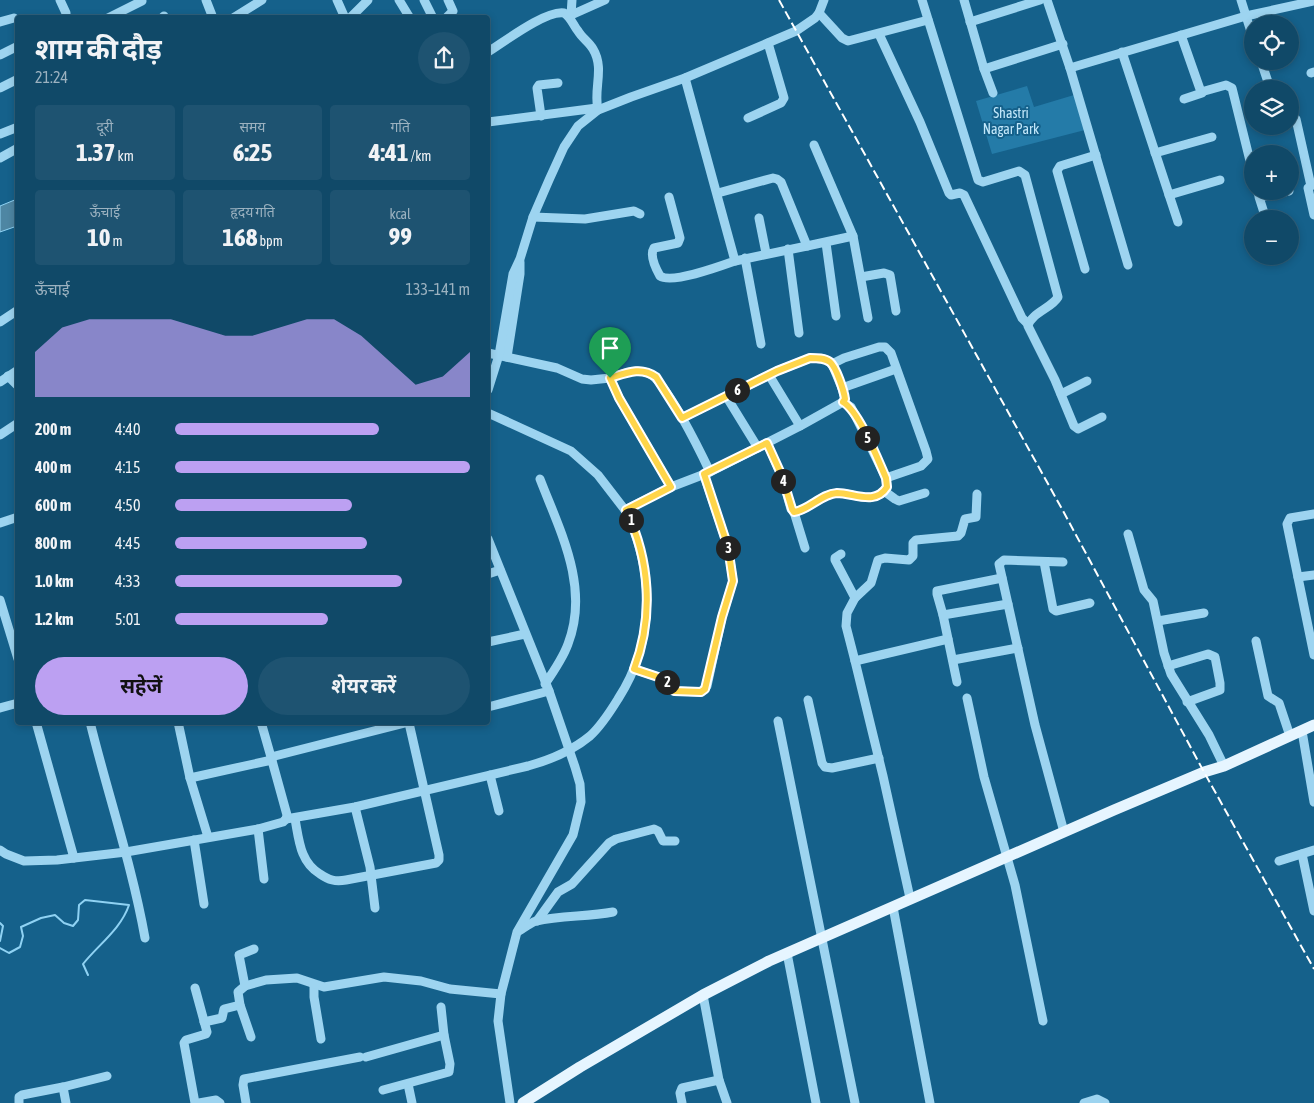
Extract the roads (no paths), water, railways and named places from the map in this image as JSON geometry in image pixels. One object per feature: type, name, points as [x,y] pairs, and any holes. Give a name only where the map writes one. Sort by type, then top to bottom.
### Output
[{"type":"main road","points":[[524,1103],[580,1067],[704,995],[787,953],[1204,772],[1224,766],[1314,725]]},
{"type":"street","points":[[60,0],[65,15]]},
{"type":"street","points":[[206,0],[212,15]]},
{"type":"street","points":[[247,9],[262,0]]},
{"type":"street","points":[[337,0],[344,15]]},
{"type":"street","points":[[356,15],[368,0]]},
{"type":"street","points":[[399,0],[408,15]]},
{"type":"street","points":[[424,0],[432,15]]},
{"type":"street","points":[[448,0],[453,11],[449,15]]},
{"type":"street","points":[[572,0],[570,16],[578,32],[591,44],[596,54],[600,72],[596,99],[598,109]]},
{"type":"street","points":[[490,51],[551,14],[560,12],[570,16],[604,0]]},
{"type":"street","points":[[490,122],[598,109],[685,78],[796,31],[809,23],[819,13],[824,0]]},
{"type":"street","points":[[922,0],[978,180],[983,182],[1019,171],[1025,175],[1058,297],[1028,324]]},
{"type":"street","points":[[964,0],[993,93]]},
{"type":"street","points":[[970,22],[1040,0]]},
{"type":"street","points":[[1047,0],[1063,44],[1128,265]]},
{"type":"street","points":[[1241,0],[1246,15]]},
{"type":"street","points":[[116,15],[142,1]]},
{"type":"street","points":[[1251,15],[1314,1]]},
{"type":"street","points":[[819,13],[842,38],[851,41],[928,20]]},
{"type":"street","points":[[1070,68],[1244,17]]},
{"type":"street","points":[[0,22],[14,18]]},
{"type":"street","points":[[879,34],[920,122],[949,193],[951,195],[960,193],[964,195],[1022,318],[1028,324],[1074,426],[1076,429],[1102,417]]},
{"type":"street","points":[[1181,35],[1198,86],[1202,92]]},
{"type":"street","points":[[748,118],[781,103],[784,99],[768,43]]},
{"type":"street","points":[[984,69],[1063,44]]},
{"type":"street","points":[[0,55],[15,48]]},
{"type":"street","points":[[1122,52],[1178,222]]},
{"type":"street","points":[[685,78],[718,193],[735,261]]},
{"type":"street","points":[[0,88],[15,80]]},
{"type":"street","points":[[541,116],[537,88],[540,85],[558,83]]},
{"type":"street","points":[[1184,99],[1226,85],[1232,88],[1246,145]]},
{"type":"street","points":[[490,385],[503,356],[513,274],[520,260],[533,217],[571,136],[586,118],[598,109]]},
{"type":"street","points":[[0,134],[15,128]]},
{"type":"street","points":[[1299,133],[1311,187],[1314,215]]},
{"type":"street","points":[[1155,153],[1212,137]]},
{"type":"street","points":[[814,145],[853,236],[868,318]]},
{"type":"street","points":[[0,158],[15,150]]},
{"type":"street","points":[[1084,269],[1057,171],[1060,166],[1096,155]]},
{"type":"street","points":[[718,193],[773,178],[777,179],[781,182],[807,246]]},
{"type":"street","points":[[1169,195],[1220,180]]},
{"type":"street","points":[[669,197],[680,238],[678,242],[652,250],[660,276],[666,279],[694,274],[766,253],[826,243],[853,236]]},
{"type":"street","points":[[533,217],[585,219],[634,210],[640,214]]},
{"type":"street","points":[[759,218],[766,253]]},
{"type":"street","points":[[826,243],[836,316]]},
{"type":"street","points":[[788,249],[799,333]]},
{"type":"street","points":[[745,258],[762,344]]},
{"type":"street","points":[[861,277],[879,273],[890,275],[896,310]]},
{"type":"street","points":[[0,322],[15,312]]},
{"type":"street","points":[[832,364],[859,352],[882,346],[890,351],[928,459],[920,466],[886,478]]},
{"type":"street","points":[[490,353],[557,368],[582,379],[610,378],[632,371],[652,375],[656,377],[682,418],[707,473],[728,547],[733,581],[722,617],[707,686],[701,692],[674,691],[661,678],[634,669]]},
{"type":"street","points":[[626,510],[671,487],[707,473],[758,448],[843,402],[845,399],[832,364],[824,360],[810,358],[792,364],[682,418]]},
{"type":"street","points":[[842,388],[896,370]]},
{"type":"street","points":[[0,382],[15,372]]},
{"type":"street","points":[[769,375],[800,426]]},
{"type":"street","points":[[8,376],[15,383]]},
{"type":"street","points":[[610,378],[619,398],[671,487]]},
{"type":"street","points":[[1061,394],[1087,382]]},
{"type":"street","points":[[726,396],[758,448]]},
{"type":"street","points":[[794,512],[831,494],[842,493],[865,498],[876,496],[887,487],[886,478],[854,411],[843,402]]},
{"type":"street","points":[[0,850],[24,861],[74,858],[126,852],[258,829],[291,819],[355,807],[544,761],[569,749],[589,736],[622,693],[634,669],[645,628],[648,604],[646,579],[632,522],[626,510],[598,475],[571,451],[490,415]]},
{"type":"street","points":[[0,435],[15,425]]},
{"type":"street","points":[[767,443],[782,476],[805,548]]},
{"type":"street","points":[[490,706],[547,687],[569,643],[576,606],[575,577],[540,478]]},
{"type":"street","points":[[884,491],[899,500],[925,493]]},
{"type":"street","points":[[910,898],[879,758],[846,626],[847,613],[855,598],[871,583],[876,564],[880,559],[909,560],[912,558],[913,543],[916,540],[960,535],[965,519],[976,516],[977,494]]},
{"type":"street","points":[[1314,514],[1290,518],[1287,521],[1314,655]]},
{"type":"street","points":[[0,523],[15,518]]},
{"type":"street","points":[[1128,534],[1144,590],[1152,600],[1168,666],[1224,766]]},
{"type":"street","points":[[490,544],[547,687],[569,749],[580,784],[581,795],[578,822],[568,845],[517,932],[501,994],[498,1021],[510,1103]]},
{"type":"street","points":[[841,554],[834,559],[855,598]]},
{"type":"street","points":[[1062,562],[1001,561],[999,564],[1035,725],[1064,832]]},
{"type":"street","points":[[1044,562],[1053,609],[1056,611],[1090,603]]},
{"type":"street","points":[[490,573],[500,570]]},
{"type":"street","points":[[1298,577],[1314,575]]},
{"type":"street","points":[[957,682],[937,591],[1002,578]]},
{"type":"street","points":[[0,604],[15,650]]},
{"type":"street","points":[[943,615],[1008,604]]},
{"type":"street","points":[[1158,622],[1204,613]]},
{"type":"street","points":[[490,642],[525,634]]},
{"type":"street","points":[[855,661],[948,639]]},
{"type":"street","points":[[1256,641],[1268,696],[1278,702],[1290,736]]},
{"type":"street","points":[[952,660],[1018,648]]},
{"type":"street","points":[[1168,666],[1208,654],[1214,656],[1220,690],[1187,702]]},
{"type":"street","points":[[967,698],[984,777],[1008,858],[1043,1021]]},
{"type":"street","points":[[808,700],[822,763],[825,767],[832,768],[879,758]]},
{"type":"street","points":[[0,708],[15,704]]},
{"type":"street","points":[[778,721],[855,1103]]},
{"type":"street","points":[[37,725],[74,858]]},
{"type":"street","points":[[91,725],[138,899],[145,938]]},
{"type":"street","points":[[179,725],[190,778],[208,837]]},
{"type":"street","points":[[262,725],[287,815],[291,819],[304,858],[316,872],[338,882],[434,864],[439,860],[409,725]]},
{"type":"street","points":[[190,778],[401,725]]},
{"type":"street","points":[[1302,731],[1314,802]]},
{"type":"street","points":[[490,775],[499,811]]},
{"type":"street","points":[[355,807],[372,876],[375,908]]},
{"type":"street","points":[[258,829],[264,878]]},
{"type":"street","points":[[537,921],[558,892],[572,884],[612,841],[654,829],[658,831],[663,841],[675,840]]},
{"type":"street","points":[[194,840],[204,904]]},
{"type":"street","points":[[1279,861],[1314,850]]},
{"type":"street","points":[[1302,854],[1314,911]]},
{"type":"street","points":[[892,908],[930,1103]]},
{"type":"street","points":[[517,932],[537,921],[566,916],[589,916],[612,912]]},
{"type":"street","points":[[244,986],[239,955],[254,949]]},
{"type":"street","points":[[787,953],[816,1103]]},
{"type":"street","points":[[251,1037],[240,1005],[238,992],[244,986],[266,980],[301,979],[324,987],[374,978],[390,978],[421,981],[450,989],[501,994]]},
{"type":"street","points":[[314,985],[314,997],[321,1039]]},
{"type":"street","points":[[195,988],[206,1034],[186,1040],[184,1043],[195,1103]]},
{"type":"street","points":[[704,995],[719,1080],[728,1103]]},
{"type":"street","points":[[204,1022],[220,1019],[223,1017],[225,1009],[240,1005]]},
{"type":"street","points":[[383,1090],[449,1072],[450,1064],[444,1036],[441,1007]]},
{"type":"street","points":[[246,1103],[244,1078],[363,1057],[444,1036]]},
{"type":"street","points":[[19,1103],[19,1097],[22,1095],[107,1076]]},
{"type":"street","points":[[682,1103],[680,1093],[682,1088],[719,1080]]},
{"type":"street","points":[[408,1084],[412,1103]]},
{"type":"street","points":[[63,1087],[66,1103]]},
{"type":"street","points":[[1084,1103],[1097,1099],[1105,1103]]},
{"type":"street","points":[[199,1103],[216,1100],[220,1103]]},
{"type":"waterway","points":[[0,948],[9,953],[20,947],[23,936],[21,927],[41,918],[55,915],[64,923],[73,926],[78,920],[79,905],[85,900],[129,905],[121,922],[83,964],[88,975]]},
{"type":"waterway","points":[[0,923],[3,926],[0,941]]},
{"type":"railway","points":[[779,0],[1062,509],[1204,772],[1314,969]]},
{"type":"park label","name":"Shastri Nagar Park","points":[[1011,122]]}]
